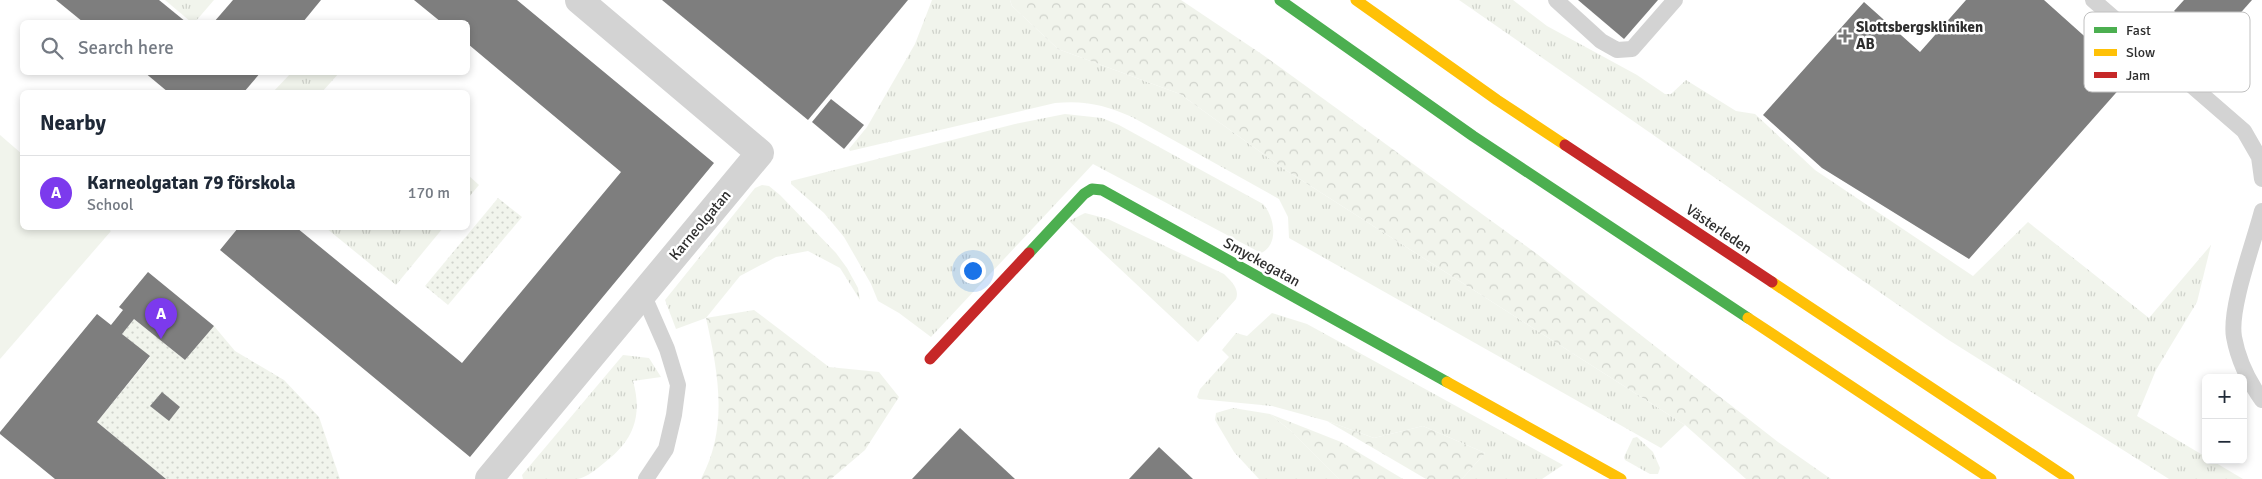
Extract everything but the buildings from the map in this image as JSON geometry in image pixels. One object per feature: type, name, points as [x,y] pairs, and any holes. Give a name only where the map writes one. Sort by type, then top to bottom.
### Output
[{"type":"main road","points":[[1280,0],[1473,136],[1991,479]]},
{"type":"main road","name":"Västerleden","points":[[1356,0],[1497,100],[2069,479]]},
{"type":"main road","name":"Smyckegatan","points":[[930,359],[1084,194],[1092,189],[1102,190],[1621,479]]},
{"type":"street","name":"Karneolgatan","points":[[489,479],[760,153],[579,0]]},
{"type":"lane","points":[[1556,0],[1601,41],[1617,50],[1632,49],[1676,0]]},
{"type":"lane","points":[[2093,0],[2107,12]]},
{"type":"lane","points":[[2199,92],[2244,131],[2259,157],[2262,179]]},
{"type":"lane","points":[[2262,211],[2257,244],[2235,309],[2234,337],[2243,367],[2262,400]]},
{"type":"lane","points":[[643,294],[667,350],[678,385],[674,415],[666,449],[646,479]]},
{"type":"green space","points":[[165,0],[214,0],[197,20],[189,20]]},
{"type":"green space","points":[[932,0],[1010,0],[1012,6],[1058,49],[1180,94],[1284,169],[1685,425],[1661,448],[1289,238],[1288,217],[1279,199],[1132,117],[1113,109],[1095,104],[1055,103],[850,151],[849,149],[867,127],[915,44]]},
{"type":"green space","points":[[1010,0],[1181,0],[1263,55],[1537,254],[1778,442],[1831,479],[1746,479],[1685,425],[1284,169],[1180,94],[1058,49],[1012,6]]},
{"type":"green space","points":[[1459,0],[1513,0],[1547,26],[1637,75],[1665,94],[1671,94],[1686,80],[1736,111],[1755,114],[1815,170],[1973,276],[2028,222],[2149,318],[2211,245],[2197,302],[2156,370],[2137,416],[2202,455],[2202,464],[2218,464],[2243,479],[2169,479],[1947,339]]},
{"type":"green space","points":[[289,75],[337,75],[324,90],[275,90]]},
{"type":"green space","points":[[1065,114],[1102,118],[1119,125],[1263,204],[1272,222],[1273,237],[1271,243],[1261,253],[1093,164],[931,337],[899,313],[878,301],[871,284],[844,237],[824,213],[791,184],[791,181],[1015,124]]},
{"type":"green space","points":[[0,135],[20,152],[20,230],[111,231],[0,359]]},
{"type":"green space","points":[[470,177],[479,185],[470,196]]},
{"type":"green space","points":[[762,185],[769,186],[780,195],[836,253],[858,288],[860,300],[840,268],[808,251],[776,257],[740,276],[706,318],[676,329],[665,300],[755,188]]},
{"type":"green space","points":[[498,198],[522,217],[448,305],[425,286]]},
{"type":"green space","points":[[1085,213],[1108,219],[1224,274],[1236,289],[1236,299],[1198,342],[1069,221]]},
{"type":"green space","points":[[328,230],[441,230],[396,285]]},
{"type":"green space","points":[[754,310],[829,367],[879,372],[899,397],[865,450],[831,479],[701,479],[710,459],[718,419],[717,379],[706,318]]},
{"type":"green space","points":[[1272,313],[1307,324],[1563,465],[1542,479],[1462,479],[1485,453],[1423,426],[1374,438],[1327,421],[1272,406],[1199,399],[1197,397],[1200,389],[1229,357],[1222,350],[1236,333],[1247,336]]},
{"type":"green space","points":[[134,319],[185,360],[214,326],[235,351],[284,380],[319,417],[340,479],[166,479],[97,422],[150,357],[122,334]]},
{"type":"green space","points":[[623,355],[649,358],[661,377],[633,381],[637,406],[636,417],[629,437],[622,446],[598,468],[578,479],[523,479],[522,475]]},
{"type":"green space","points":[[1233,408],[1270,414],[1291,431],[1339,479],[1259,479],[1234,452],[1215,420],[1216,413]]},
{"type":"green space","points":[[1270,414],[1341,442],[1403,479],[1339,479],[1291,431]]},
{"type":"green space","points":[[1327,421],[1374,438],[1423,426],[1485,453],[1462,479],[1426,479]]},
{"type":"green space","points":[[1637,437],[1653,452],[1660,468],[1658,474],[1650,474],[1625,460],[1624,457],[1633,438]]},
{"type":"traffic: fast","points":[[1280,0],[1473,136],[1748,318]]},
{"type":"traffic: fast","points":[[1029,253],[1084,194],[1092,189],[1102,190],[1447,382]]},
{"type":"traffic: slow","points":[[1356,0],[1497,100],[1565,145]]},
{"type":"traffic: slow","points":[[1772,282],[2069,479]]},
{"type":"traffic: slow","points":[[1748,318],[1991,479]]},
{"type":"traffic: slow","points":[[1447,382],[1621,479]]},
{"type":"traffic: jam","points":[[1565,145],[1772,282]]},
{"type":"traffic: jam","points":[[930,359],[1029,253]]},
{"type":"place","name":"Slottsbergskliniken AB","points":[[1845,36]]},
{"type":"place","name":"Karneolgatan 79 förskola","points":[[161,339]]}]
